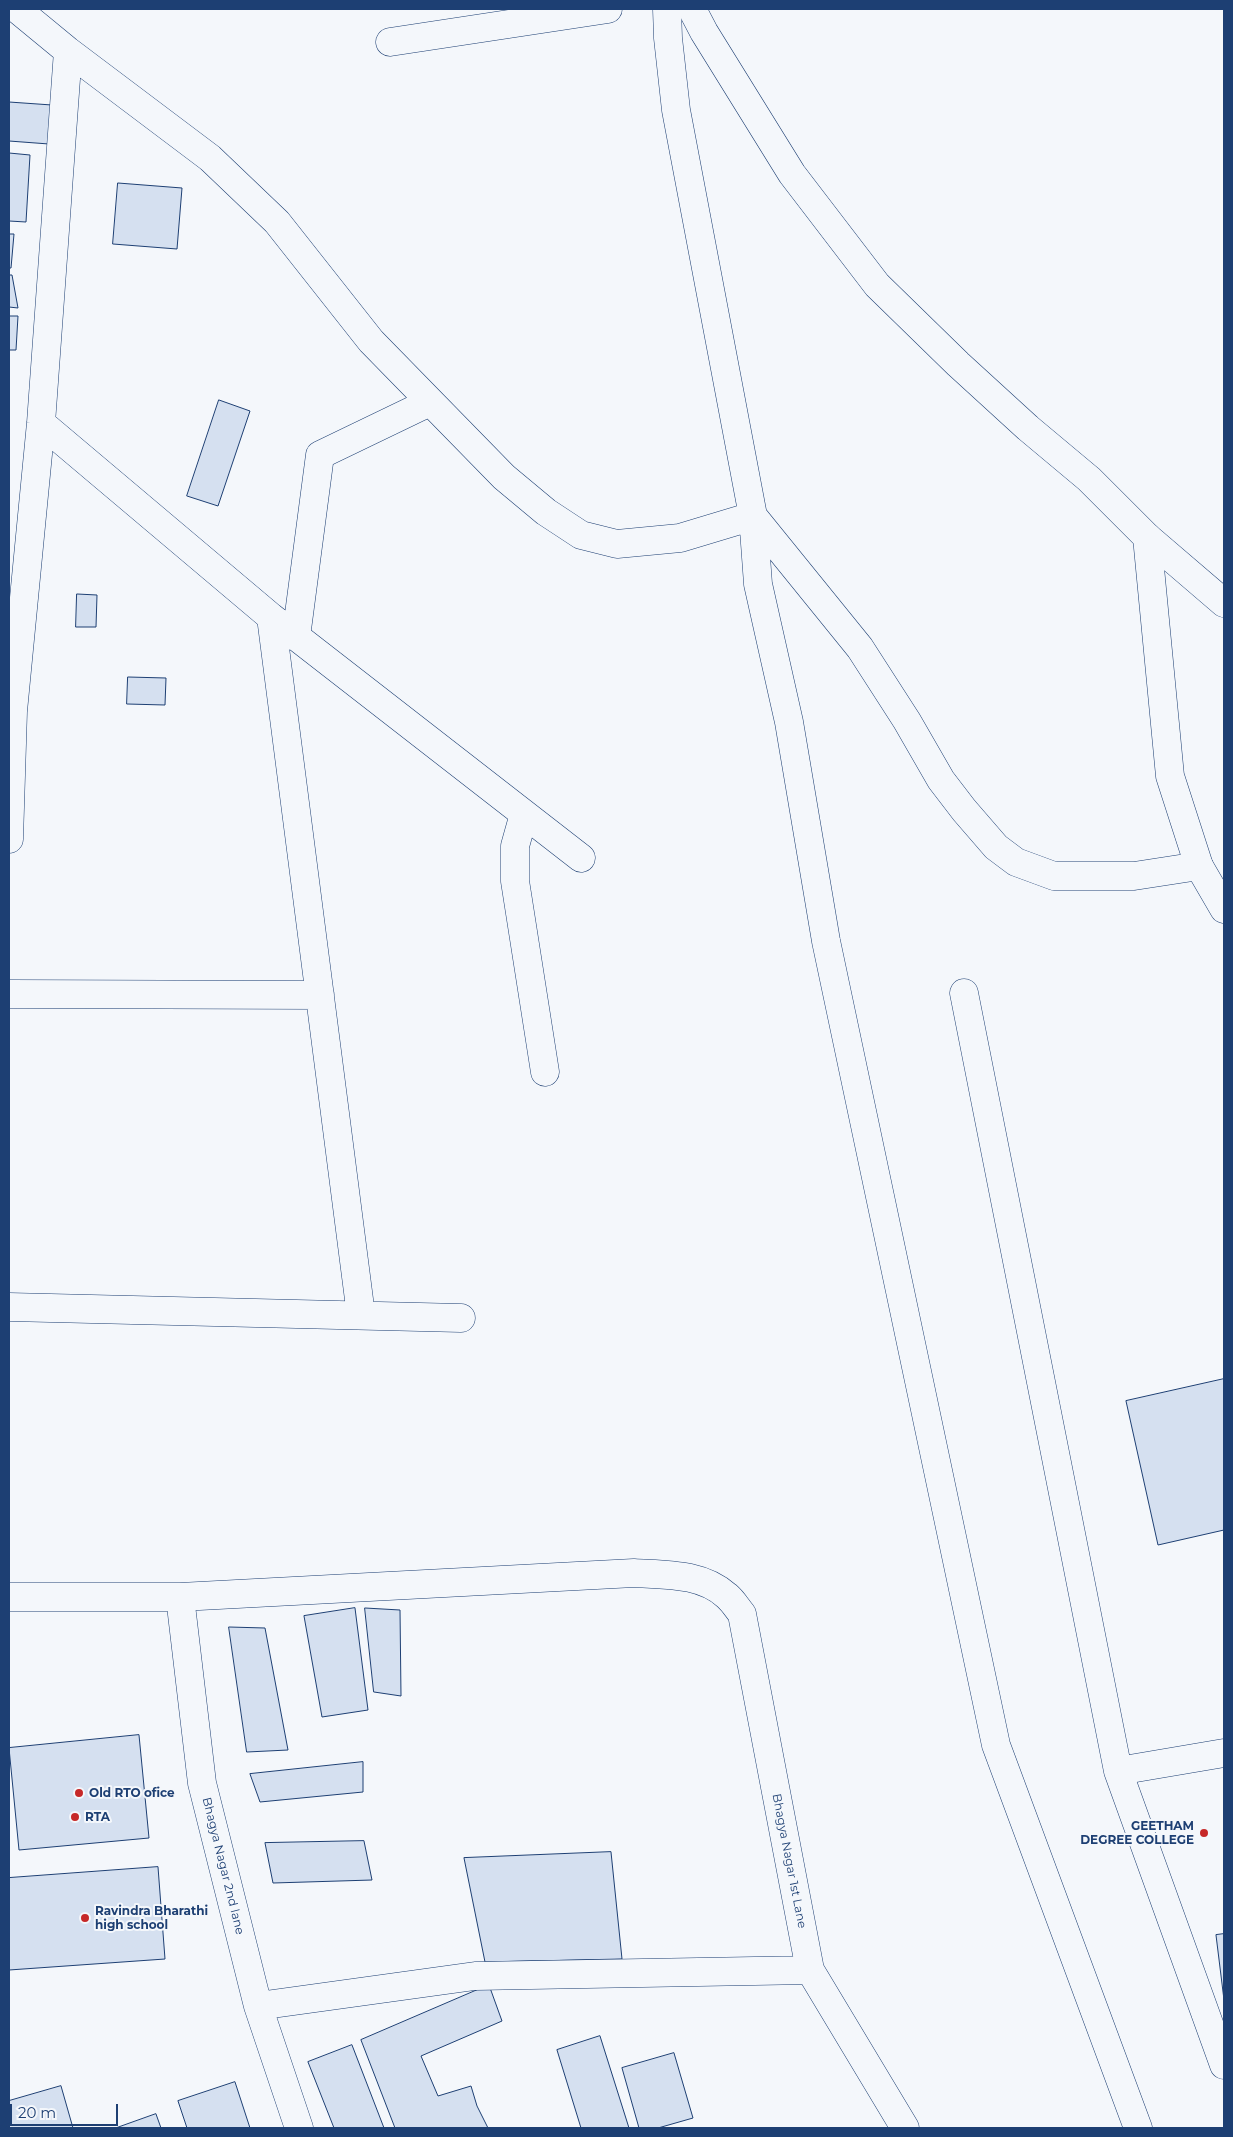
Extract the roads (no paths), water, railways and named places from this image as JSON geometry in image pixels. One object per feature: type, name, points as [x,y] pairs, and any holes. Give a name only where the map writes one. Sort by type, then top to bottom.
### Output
[{"type":"street","points":[[17,9],[210,158],[277,222],[371,341],[504,477],[546,512],[581,535],[617,544],[680,538],[753,516]]},
{"type":"street","points":[[390,42],[608,9]]},
{"type":"street","points":[[667,9],[668,38],[676,110],[753,516],[758,584],[789,722],[826,941],[996,1745],[1138,2128]]},
{"type":"street","points":[[692,9],[704,32],[792,174],[877,285],[958,364],[1090,480],[1147,538],[1224,603]]},
{"type":"street","points":[[9,839],[11,711],[41,423],[68,50]]},
{"type":"street","points":[[296,637],[320,455],[430,402]]},
{"type":"street","points":[[41,423],[271,617],[581,858]]},
{"type":"street","points":[[753,516],[860,648],[907,721],[941,780],[996,847],[1016,862],[1054,876],[1134,876],[1200,866]]},
{"type":"street","points":[[1147,538],[1170,776],[1200,866],[1224,909]]},
{"type":"street","points":[[271,617],[361,1315]]},
{"type":"street","points":[[524,814],[515,846],[515,881],[545,1072]]},
{"type":"street","points":[[964,993],[1118,1771],[1224,2066]]},
{"type":"street","points":[[9,994],[320,995]]},
{"type":"street","points":[[9,1307],[461,1318]]},
{"type":"street","name":"Bhagya Nagar 1st Lane","points":[[9,1597],[180,1597],[634,1573],[684,1576],[710,1584],[728,1596],[742,1614],[810,1970],[905,2128]]},
{"type":"street","name":"Bhagya Nagar 2nd lane","points":[[180,1597],[202,1783],[258,2006],[299,2128]]},
{"type":"street","points":[[1118,1771],[1224,1753]]},
{"type":"street","points":[[258,2006],[475,1976],[810,1970]]},
{"type":"place","name":"Old RTO ofice","points":[[79,1793]]},
{"type":"place","name":"RTA","points":[[75,1817]]},
{"type":"place","name":"GEETHAM DEGREE COLLEGE","points":[[1204,1833]]},
{"type":"place","name":"Ravindra Bharathi high school","points":[[85,1918]]}]
